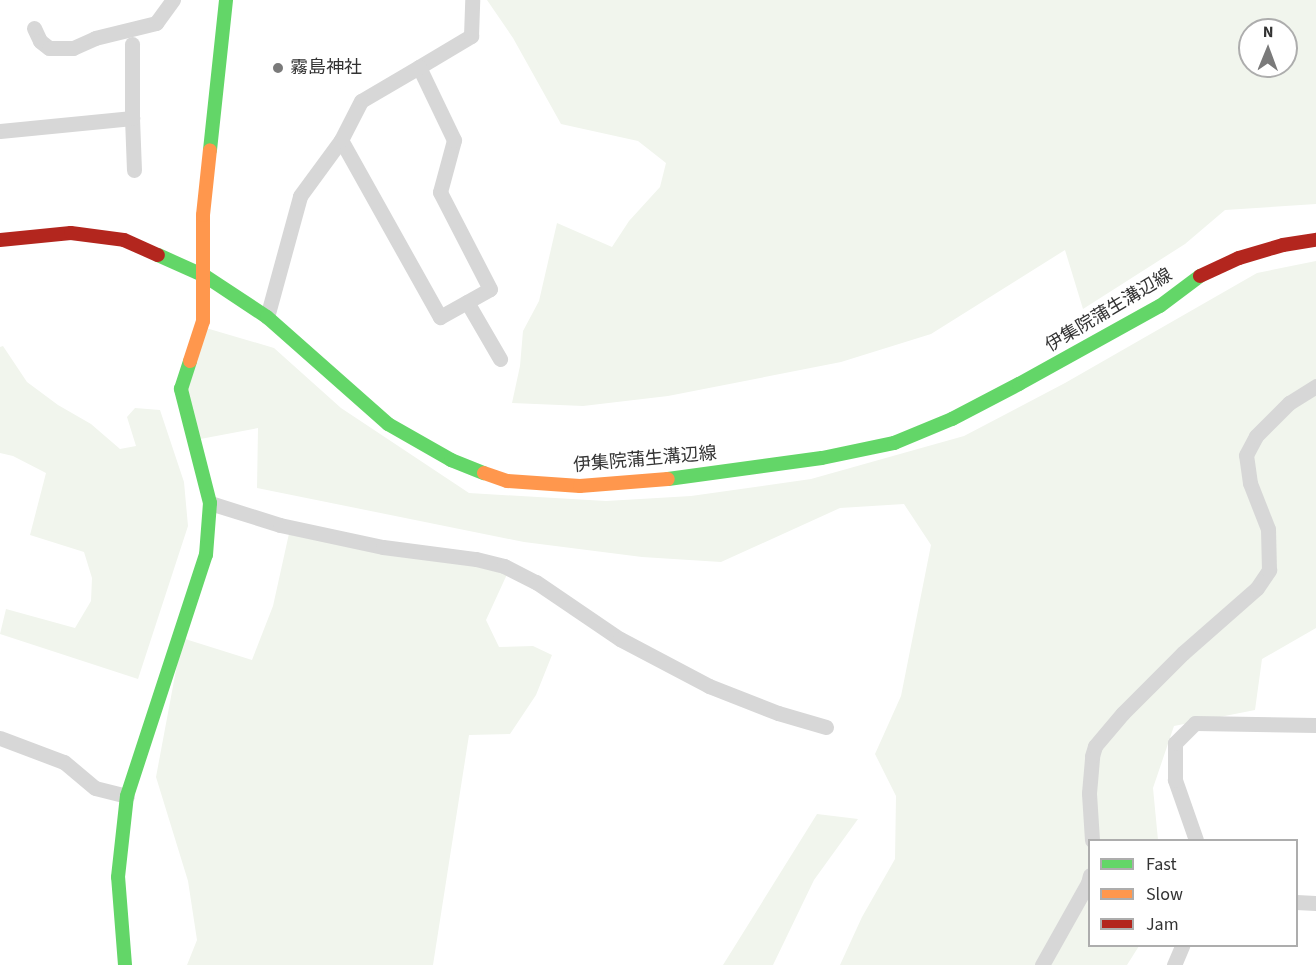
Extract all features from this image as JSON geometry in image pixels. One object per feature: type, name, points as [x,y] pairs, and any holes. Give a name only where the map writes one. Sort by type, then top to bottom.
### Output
[{"type":"main road","points":[[125,965],[118,878],[127,796],[206,555],[210,503],[181,388],[202,321],[205,276],[203,214],[225,0]]},
{"type":"main road","name":"伊集院蒲生溝辺線","points":[[0,240],[71,233],[124,240],[205,276],[267,317],[388,424],[451,460],[507,481],[580,486],[658,480],[822,458],[894,443],[952,419],[1019,384],[1160,306],[1197,278],[1239,258],[1283,245],[1316,240]]},
{"type":"street","points":[[34,28],[40,41],[49,48],[73,48],[95,38],[156,23],[173,0]]},
{"type":"street","points":[[267,317],[300,196],[341,140],[361,101],[471,36],[472,0]]},
{"type":"street","points":[[132,44],[134,170]]},
{"type":"street","points":[[341,140],[441,317],[490,290],[440,192],[454,140],[419,67]]},
{"type":"street","points":[[0,131],[132,118]]},
{"type":"street","points":[[467,302],[500,359]]},
{"type":"street","points":[[1092,839],[1089,793],[1095,746],[1123,713],[1183,653],[1257,588],[1269,570],[1268,529],[1250,483],[1246,454],[1256,436],[1289,403],[1316,386]]},
{"type":"street","points":[[210,503],[280,525],[372,544],[442,556],[476,559],[504,566],[536,582],[620,639],[709,686],[778,713],[826,727]]},
{"type":"street","points":[[1196,839],[1175,780],[1175,743],[1195,723],[1316,725]]},
{"type":"street","points":[[0,738],[64,762],[95,788],[127,796]]},
{"type":"street","points":[[1042,965],[1088,883]]},
{"type":"street","points":[[1298,902],[1316,903]]},
{"type":"street","points":[[1174,965],[1181,947]]},
{"type":"shaded area","points":[[487,0],[1316,0],[1316,204],[1225,210],[1185,244],[1083,309],[1065,250],[931,334],[841,362],[668,396],[583,406],[512,403],[520,366],[523,331],[539,301],[557,223],[612,247],[629,221],[660,187],[666,163],[638,141],[561,124],[513,38]]},
{"type":"shaded area","points":[[1316,261],[1316,628],[1262,659],[1255,710],[1174,726],[1153,788],[1158,839],[1088,839],[1088,947],[1138,947],[1127,965],[840,965],[862,917],[895,859],[896,796],[875,754],[901,696],[931,545],[904,504],[840,508],[721,562],[642,557],[524,542],[257,488],[258,428],[195,440],[177,383],[206,328],[274,348],[341,408],[469,493],[606,501],[691,496],[811,479],[964,436],[1065,383],[1257,273]]},
{"type":"shaded area","points":[[3,346],[27,382],[58,405],[91,424],[120,449],[136,446],[127,417],[135,408],[160,410],[184,482],[188,526],[138,679],[0,634],[6,609],[75,628],[91,601],[92,578],[84,552],[30,535],[46,473],[13,456],[0,453],[0,347]]},
{"type":"shaded area","points":[[290,529],[509,570],[486,620],[499,647],[533,646],[552,655],[536,695],[510,734],[469,735],[433,965],[187,965],[197,940],[188,881],[156,777],[182,638],[252,660],[273,606]]},
{"type":"shaded area","points":[[817,814],[858,819],[814,880],[773,965],[723,965]]},
{"type":"traffic: fast","points":[[210,150],[226,0]]},
{"type":"traffic: fast","points":[[158,255],[205,276],[267,317],[388,424],[451,460],[484,473]]},
{"type":"traffic: fast","points":[[668,479],[822,458],[894,443],[952,419],[1019,384],[1160,306],[1200,276]]},
{"type":"traffic: fast","points":[[125,965],[118,877],[127,796],[206,555],[210,503],[181,389],[190,361]]},
{"type":"traffic: slow","points":[[190,361],[203,321],[203,215],[210,150]]},
{"type":"traffic: slow","points":[[484,473],[507,481],[580,486],[668,479]]},
{"type":"traffic: jam","points":[[0,240],[71,233],[124,240],[158,255]]},
{"type":"traffic: jam","points":[[1200,276],[1239,258],[1283,245],[1316,240]]},
{"type":"place","name":"霧島神社","points":[[278,68]]}]
